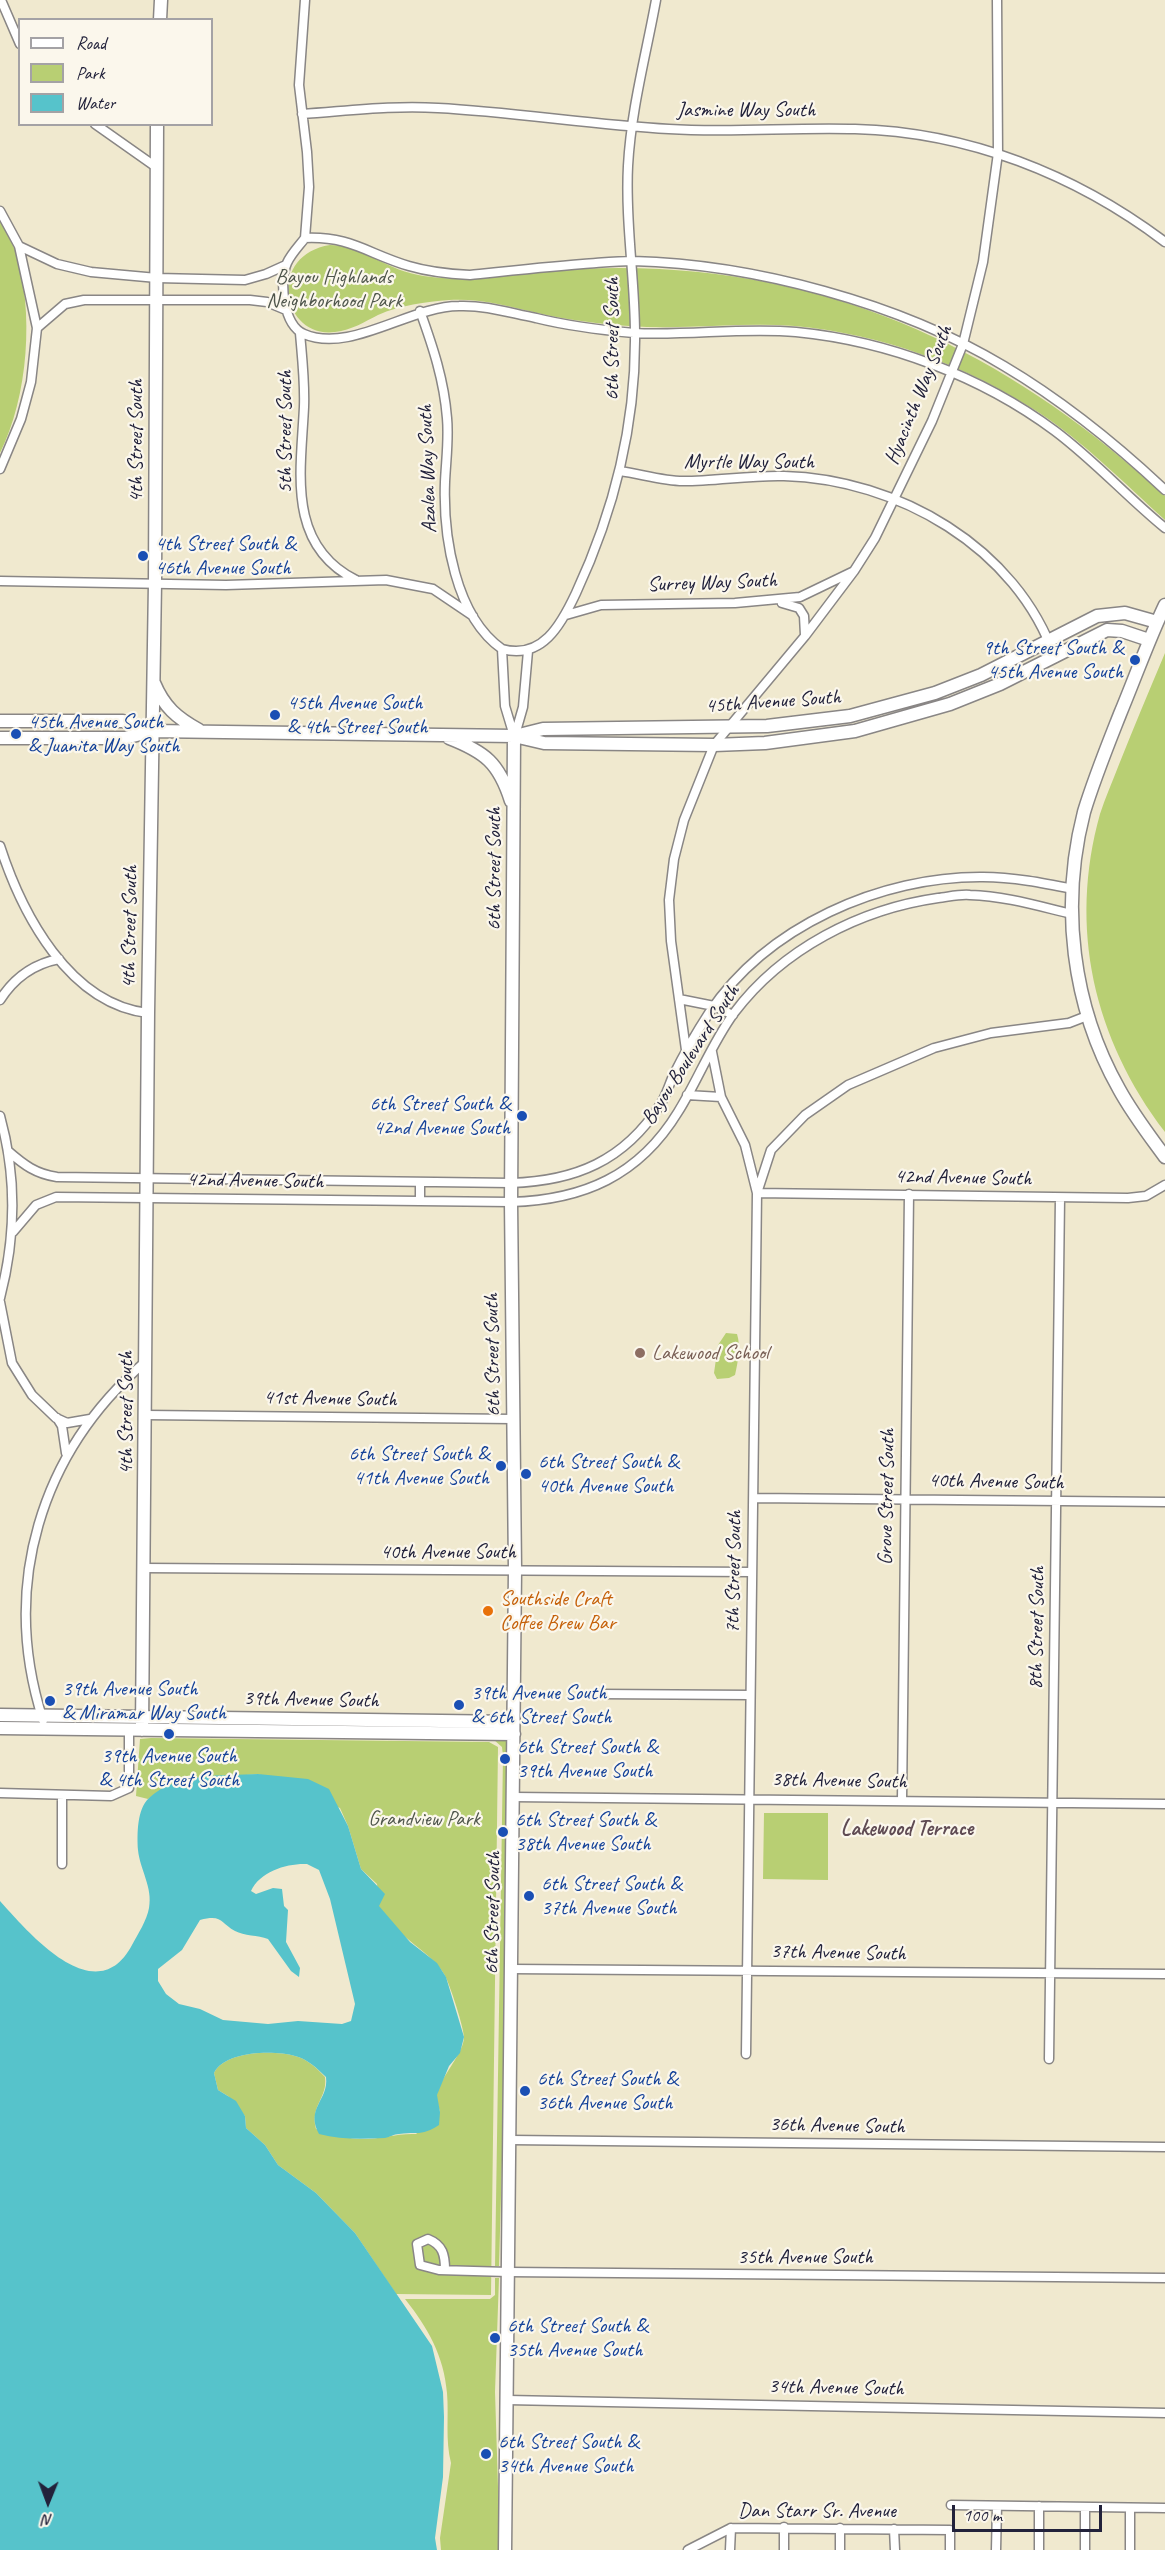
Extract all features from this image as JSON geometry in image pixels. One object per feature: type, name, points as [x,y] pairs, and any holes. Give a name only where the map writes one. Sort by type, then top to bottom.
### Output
[{"type":"street","points":[[1,0],[18,39]]},
{"type":"street","points":[[160,18],[161,0]]},
{"type":"street","points":[[305,0],[299,85],[309,187],[305,238],[286,265],[284,285],[286,310],[300,333],[318,339],[346,337],[420,311],[438,307],[482,306],[571,325],[635,333],[763,330],[796,332],[871,345],[952,371],[1016,406],[1054,431],[1165,528]]},
{"type":"street","name":"6th Street South","points":[[505,2550],[515,1570],[511,1202],[514,736],[523,706],[528,651],[542,644],[566,615],[599,543],[620,471],[632,408],[635,333],[628,166],[632,126],[656,0]]},
{"type":"street","name":"Hyacinth Way South","points":[[714,745],[805,636],[854,571],[896,498],[963,344],[983,262],[998,153],[996,0]]},
{"type":"street","name":"Jasmine Way South","points":[[302,114],[436,107],[632,126],[710,131],[805,128],[904,133],[998,153],[1069,182],[1110,204],[1165,242]]},
{"type":"street","points":[[98,126],[156,167]]},
{"type":"street","name":"4th Street South","points":[[63,1795],[111,1796],[129,1788],[136,1730],[142,1717],[148,1013],[155,583],[157,126]]},
{"type":"street","points":[[0,211],[20,246],[37,327],[32,382],[21,419],[0,469]]},
{"type":"street","points":[[305,238],[345,240],[411,267],[446,274],[631,261],[685,265],[795,283],[911,321],[963,344],[1003,366],[1092,425],[1165,490]]},
{"type":"street","points":[[20,246],[57,264],[91,272],[157,278],[245,280],[286,265]]},
{"type":"street","points":[[37,327],[65,304],[84,300],[258,301],[267,302],[286,310]]},
{"type":"street","name":"Azalea Way South","points":[[420,311],[442,379],[448,420],[445,482],[449,545],[462,591],[473,616],[490,641],[502,649]]},
{"type":"street","name":"5th Street South","points":[[300,333],[304,407],[300,464],[305,517],[312,539],[324,557],[340,573],[358,581]]},
{"type":"street","name":"Myrtle Way South","points":[[620,471],[680,481],[784,476],[821,479],[859,486],[896,498],[929,515],[997,566],[1021,594],[1050,642],[1055,658]]},
{"type":"street","name":"Surrey Way South","points":[[566,615],[601,605],[770,601],[800,597],[854,571]]},
{"type":"street","points":[[0,580],[226,585],[386,580],[433,589],[473,616]]},
{"type":"street","points":[[770,601],[791,604],[800,609],[804,616],[805,636]]},
{"type":"street","points":[[1165,605],[1149,640],[1084,812],[1077,846],[1072,914],[1078,976],[1087,1016],[1102,1056],[1119,1090],[1165,1156]]},
{"type":"street","name":"45th Avenue South","points":[[514,736],[543,729],[728,727],[812,722],[892,706],[935,693],[981,675],[1050,642],[1077,625],[1097,616],[1125,613],[1157,622]]},
{"type":"street","name":"45th Avenue South","points":[[0,738],[125,738],[152,732],[201,732],[514,736],[544,743],[714,745],[765,743],[855,731],[950,704],[1000,684],[1107,630],[1122,631],[1149,640]]},
{"type":"street","points":[[502,649],[516,653],[528,651]]},
{"type":"street","name":"6th Street South","points":[[502,649],[505,706],[514,736]]},
{"type":"street","points":[[153,680],[168,709],[201,732]]},
{"type":"street","name":"45th Avenue South","points":[[0,721],[123,721],[152,732]]},
{"type":"street","points":[[440,734],[477,750],[494,764],[500,773],[514,811]]},
{"type":"street","points":[[686,1050],[671,941],[669,900],[674,859],[684,820],[714,745]]},
{"type":"street","points":[[0,846],[15,890],[33,924],[59,959],[84,984],[110,1003],[124,1010],[148,1013]]},
{"type":"street","name":"Bayou Boulevard South","points":[[511,1183],[558,1179],[582,1172],[607,1160],[627,1144],[646,1125],[661,1103],[686,1050],[728,988],[757,959],[782,940],[825,915],[877,893],[926,882],[982,876],[1011,878],[1073,889]]},
{"type":"street","name":"Bayou Boulevard South","points":[[511,1202],[567,1197],[598,1186],[633,1163],[658,1139],[687,1095],[732,1015],[749,993],[793,955],[854,921],[902,904],[967,895],[1004,897],[1072,914]]},
{"type":"street","points":[[0,1000],[22,974],[41,963],[59,959]]},
{"type":"street","points":[[679,999],[714,1006],[732,1015]]},
{"type":"street","points":[[757,1193],[771,1150],[805,1115],[848,1084],[934,1048],[991,1033],[1069,1023],[1087,1016]]},
{"type":"street","name":"7th Street South","points":[[712,1052],[721,1097],[745,1145],[757,1193],[746,2054]]},
{"type":"street","points":[[687,1095],[721,1097]]},
{"type":"street","points":[[0,1116],[14,1194],[13,1232],[0,1300],[12,1363],[32,1395],[57,1418],[62,1426],[66,1453]]},
{"type":"street","name":"42nd Avenue South","points":[[8,1151],[24,1165],[40,1174],[76,1178],[511,1183]]},
{"type":"street","points":[[420,1182],[420,1201]]},
{"type":"street","name":"42nd Avenue South","points":[[757,1193],[1060,1198],[1137,1197],[1146,1196],[1165,1185]]},
{"type":"street","name":"Grove Street South","points":[[902,1800],[909,1194]]},
{"type":"street","name":"42nd Avenue South","points":[[13,1232],[36,1204],[56,1197],[511,1202]]},
{"type":"street","name":"8th Street South","points":[[1049,2059],[1060,1198]]},
{"type":"street","points":[[0,1356],[12,1363]]},
{"type":"street","points":[[47,1729],[30,1679],[23,1639],[23,1599],[27,1558],[38,1514],[66,1453],[118,1385],[145,1362]]},
{"type":"street","name":"41st Avenue South","points":[[146,1416],[513,1419]]},
{"type":"street","points":[[57,1418],[67,1423],[90,1419]]},
{"type":"street","name":"40th Avenue South","points":[[754,1498],[1165,1502]]},
{"type":"street","name":"40th Avenue South","points":[[143,1568],[752,1572]]},
{"type":"street","points":[[598,1694],[750,1695]]},
{"type":"street","name":"39th Avenue South","points":[[0,1715],[514,1728]]},
{"type":"street","name":"39th Avenue South","points":[[0,1728],[136,1730],[514,1728]]},
{"type":"street","points":[[0,1794],[63,1795],[62,1864]]},
{"type":"street","name":"38th Avenue South","points":[[513,1797],[1165,1804]]},
{"type":"street","name":"37th Avenue South","points":[[512,1969],[1165,1974]]},
{"type":"street","name":"36th Avenue South","points":[[510,2140],[1165,2147]]},
{"type":"street","name":"35th Avenue South","points":[[445,2270],[1165,2278]]},
{"type":"street","name":"34th Avenue South","points":[[507,2400],[1165,2413]]},
{"type":"street","points":[[951,2505],[1165,2508]]},
{"type":"street","points":[[996,2550],[997,2506]]},
{"type":"street","points":[[1039,2506],[1039,2550]]},
{"type":"street","points":[[1085,2507],[1085,2550]]},
{"type":"street","points":[[1130,2508],[1130,2550]]},
{"type":"street","points":[[784,2527],[784,2550]]},
{"type":"street","name":"Dan Starr Sr. Avenue","points":[[688,2550],[730,2528],[784,2527],[950,2530],[950,2550]]},
{"type":"street","points":[[730,2528],[730,2550]]},
{"type":"street","points":[[840,2528],[840,2550]]},
{"type":"street","points":[[894,2529],[895,2550]]},
{"type":"green space","points":[[0,221],[15,250],[21,274],[25,300],[26,353],[17,406],[10,431],[0,453]]},
{"type":"green space","name":"Bayou Highlands Neighborhood Park","points":[[330,245],[355,250],[399,269],[430,277],[468,279],[574,269],[659,269],[732,276],[802,290],[868,310],[932,336],[994,368],[1053,406],[1110,448],[1165,496],[1165,520],[1071,436],[1010,395],[922,354],[859,336],[827,330],[774,325],[650,327],[618,325],[574,320],[473,300],[449,300],[404,306],[347,329],[335,332],[317,331],[303,323],[293,310],[289,295],[289,279],[296,264],[310,252]]},
{"type":"green space","points":[[1165,653],[1165,1132],[1120,1059],[1105,1021],[1094,981],[1088,940],[1087,899],[1091,857],[1100,814]]},
{"type":"green space","points":[[726,1333],[737,1334],[739,1349],[737,1365],[735,1375],[717,1379],[714,1373],[718,1345]]},
{"type":"green space","name":"Grandview Park","points":[[140,1739],[489,1742],[498,1747],[491,2295],[396,2294],[355,2233],[316,2193],[278,2165],[265,2145],[246,2128],[245,2116],[228,2096],[218,2090],[214,2073],[228,2060],[239,2056],[275,2053],[299,2057],[312,2064],[325,2077],[324,2091],[315,2114],[316,2129],[358,2139],[416,2134],[440,2112],[437,2101],[439,2087],[460,2050],[464,2037],[454,2000],[442,1970],[385,1917],[378,1905],[377,1884],[361,1869],[340,1808],[258,1774],[189,1780],[158,1792],[148,1799],[136,1796]]},
{"type":"green space","points":[[494,1740],[509,1740],[505,2054],[499,2266],[495,2266],[503,1756],[502,1747]]},
{"type":"green space","points":[[764,1813],[828,1813],[828,1880],[763,1879]]},
{"type":"green space","points":[[495,2278],[499,2278],[495,2392],[500,2550],[441,2550],[440,2538],[451,2463],[445,2380],[434,2343],[405,2299],[490,2299],[495,2295]]},
{"type":"water","points":[[258,1774],[308,1779],[329,1789],[348,1826],[361,1869],[385,1894],[379,1906],[410,1942],[437,1963],[446,1977],[464,2037],[460,2053],[449,2066],[437,2095],[440,2112],[439,2125],[423,2132],[397,2134],[385,2138],[360,2139],[319,2134],[315,2125],[315,2117],[326,2085],[326,2077],[312,2064],[299,2057],[275,2053],[239,2056],[228,2060],[214,2073],[218,2090],[236,2101],[245,2116],[246,2128],[265,2145],[278,2165],[316,2193],[355,2233],[432,2346],[443,2392],[444,2417],[443,2477],[435,2538],[437,2550],[0,2550],[0,1901],[27,1931],[63,1960],[82,1969],[100,1971],[117,1964],[132,1945],[149,1908],[148,1886],[139,1857],[138,1844],[139,1822],[145,1803],[160,1790],[187,1780],[201,1777]],"holes":[[[307,1864],[319,1870],[330,1899],[355,2004],[351,2021],[342,2024],[298,2021],[268,2024],[223,2020],[200,2009],[179,2004],[166,1994],[158,1981],[158,1969],[182,1950],[200,1920],[207,1918],[220,1920],[239,1933],[268,1939],[291,1971],[299,1977],[300,1968],[286,1942],[288,1910],[284,1906],[282,1889],[273,1888],[256,1894],[251,1891],[261,1878],[283,1867]]]},
{"type":"place","name":"4th Street South & 46th Avenue South","points":[[143,556]]},
{"type":"place","name":"9th Street South & 45th Avenue South","points":[[1135,660]]},
{"type":"place","name":"45th Avenue South & 4th Street South","points":[[275,715]]},
{"type":"place","name":"45th Avenue South & Juanita Way South","points":[[16,734]]},
{"type":"place","name":"6th Street South & 42nd Avenue South","points":[[522,1116]]},
{"type":"place","name":"Lakewood School","points":[[640,1353]]},
{"type":"place","name":"6th Street South & 41th Avenue South","points":[[501,1466]]},
{"type":"place","name":"6th Street South & 40th Avenue South","points":[[526,1474]]},
{"type":"place","name":"Southside Craft Coffee Brew Bar","points":[[488,1611]]},
{"type":"place","name":"39th Avenue South & Miramar Way South","points":[[50,1701]]},
{"type":"place","name":"39th Avenue South & 6th Street South","points":[[459,1705]]},
{"type":"place","name":"39th Avenue South & 4th Street South","points":[[169,1734]]},
{"type":"place","name":"6th Street South & 39th Avenue South","points":[[505,1759]]},
{"type":"place","name":"6th Street South & 38th Avenue South","points":[[503,1832]]},
{"type":"place","name":"6th Street South & 37th Avenue South","points":[[529,1896]]},
{"type":"place","name":"6th Street South & 36th Avenue South","points":[[525,2091]]},
{"type":"place","name":"6th Street South & 35th Avenue South","points":[[495,2338]]},
{"type":"place","name":"6th Street South & 34th Avenue South","points":[[486,2454]]},
{"type":"district","name":"Lakewood Terrace","points":[[907,1829]]}]
